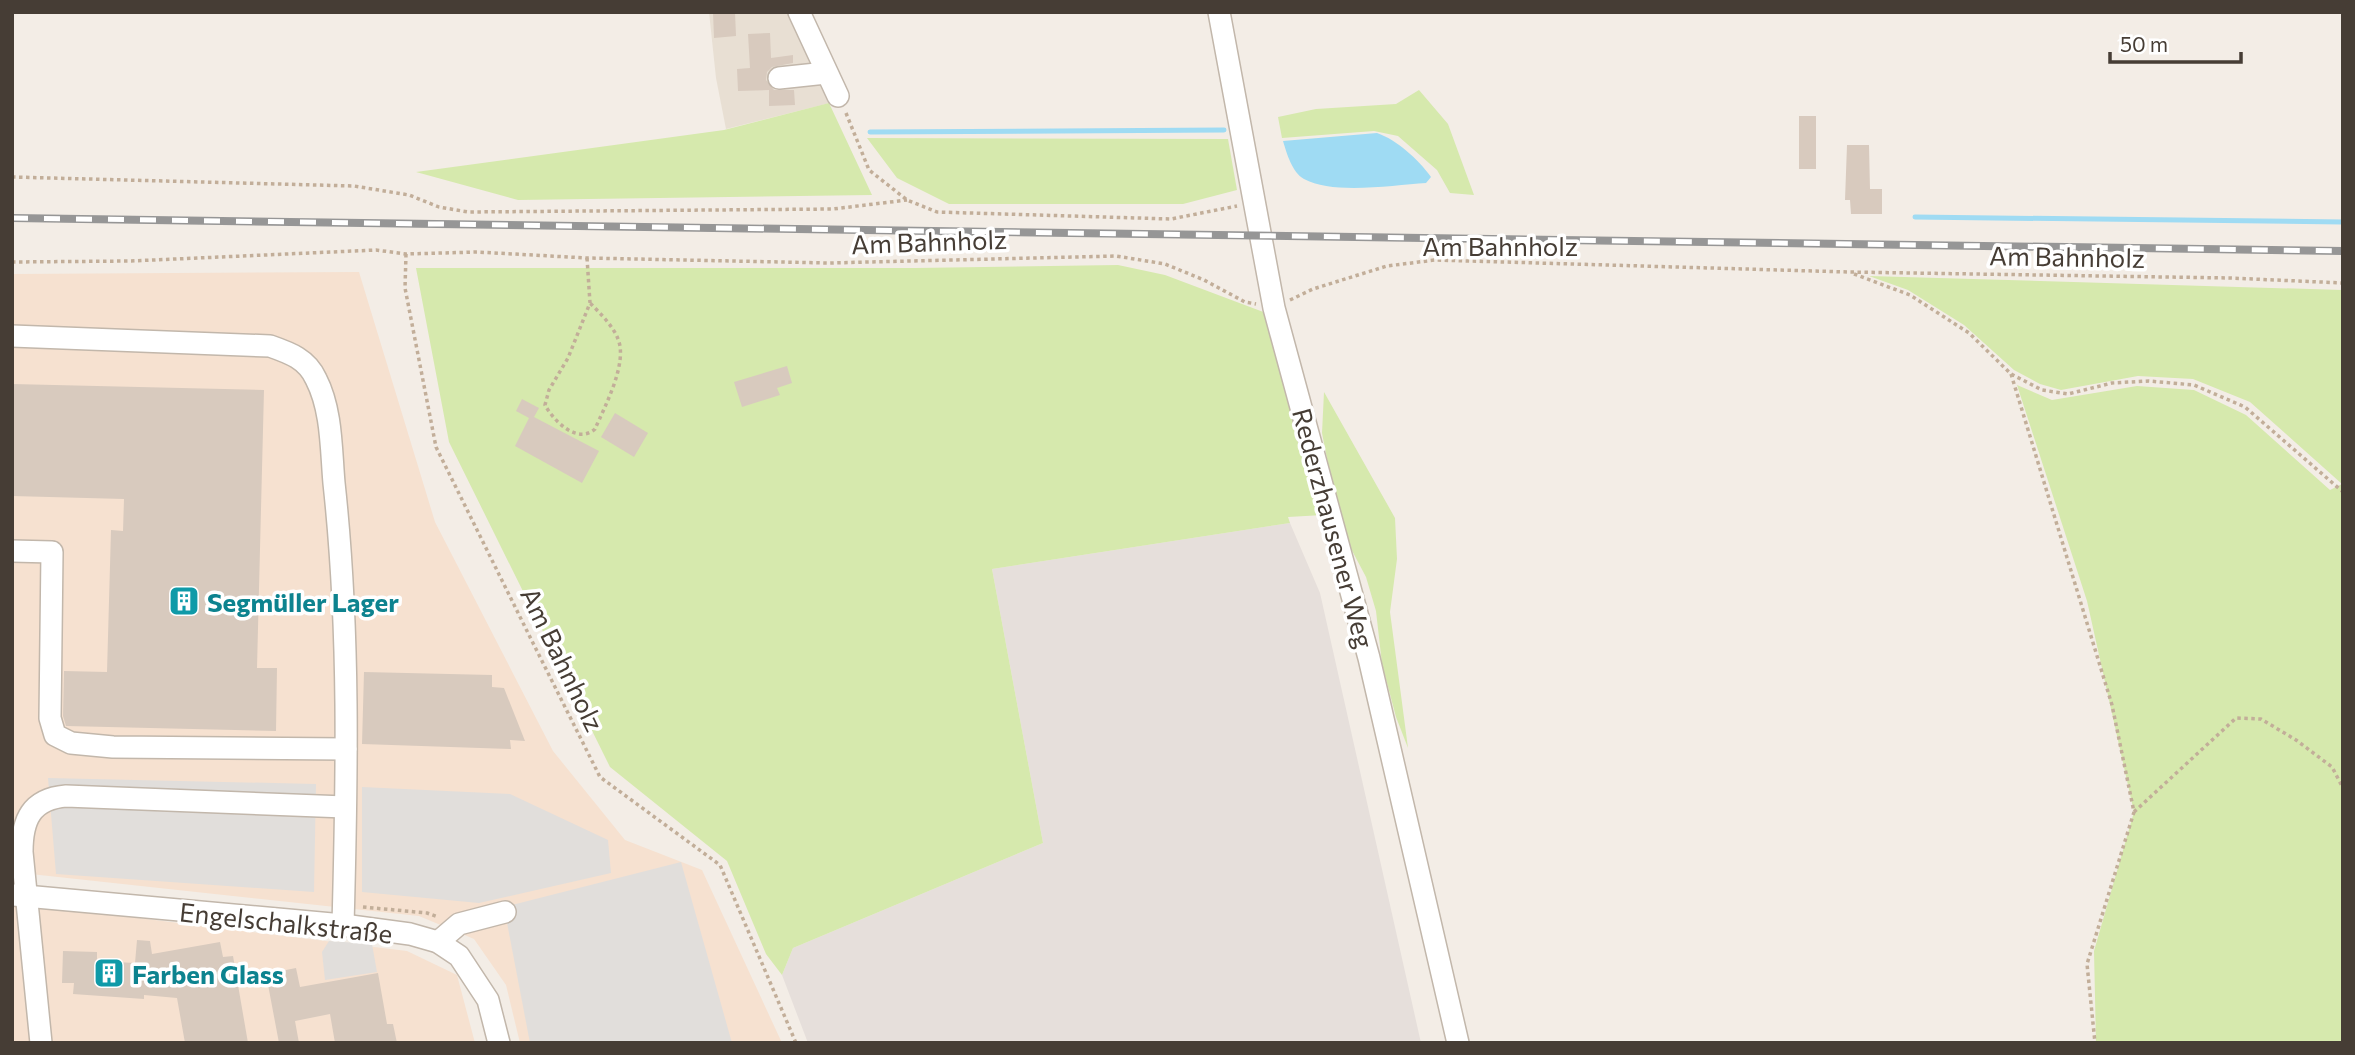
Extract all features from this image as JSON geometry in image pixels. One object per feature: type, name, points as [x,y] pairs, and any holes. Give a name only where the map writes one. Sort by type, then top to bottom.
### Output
[{"type":"street","points":[[799,12],[838,96]]},
{"type":"street","name":"Rederzhausener Weg","points":[[1219,12],[1274,308],[1369,657],[1458,1043]]},
{"type":"street","points":[[779,78],[826,73]]},
{"type":"street","points":[[12,336],[270,346],[294,354],[308,366],[317,379],[326,409],[340,540],[346,749],[343,925]]},
{"type":"street","points":[[12,551],[52,551],[50,718],[55,735],[71,743],[113,747],[346,749]]},
{"type":"street","points":[[41,1043],[19,896],[22,830],[28,817],[40,803],[53,797],[345,807]]},
{"type":"street","name":"Engelschalkstraße","points":[[19,896],[343,925],[411,934],[438,942],[458,956],[488,1000],[499,1043]]},
{"type":"street","points":[[438,942],[459,924],[505,912]]},
{"type":"path","points":[[838,96],[869,170],[907,200],[937,212],[1171,219],[1226,210],[1256,201]]},
{"type":"path","points":[[12,177],[355,186],[409,195],[439,206],[468,212],[833,209],[907,200]]},
{"type":"path","points":[[12,262],[131,261],[376,250],[406,254]]},
{"type":"path","name":"Am Bahnholz","points":[[796,1043],[720,865],[600,777],[436,447],[405,288],[406,254],[477,252],[587,258],[829,263],[1116,256],[1165,264],[1204,280],[1245,302],[1274,308],[1313,289],[1387,266],[1435,260],[2343,283]]},
{"type":"path","points":[[587,258],[590,303],[568,358],[549,390],[545,405],[561,425],[582,435],[595,429],[620,367],[621,354],[618,338],[590,303]]},
{"type":"path","points":[[1849,272],[1910,295],[1969,333],[2011,374],[2042,390],[2068,394],[2112,383],[2149,380],[2194,386],[2245,407],[2343,492]]},
{"type":"path","points":[[2011,374],[2112,705],[2134,812],[2087,964],[2095,1043]]},
{"type":"path","points":[[2134,812],[2236,718],[2261,719],[2296,740],[2332,767],[2343,788]]},
{"type":"shaded area","points":[[709,12],[806,12],[846,99],[726,129],[716,78]]},
{"type":"shaded area","points":[[359,272],[435,522],[553,751],[625,840],[702,870],[782,1043],[520,1043],[506,985],[474,939],[419,916],[12,872],[12,274]]},
{"type":"shaded area","points":[[1290,523],[1320,593],[1421,1043],[808,1043],[782,975],[793,948],[1043,843],[992,569]]},
{"type":"shaded area","points":[[48,778],[316,784],[314,892],[56,874]]},
{"type":"shaded area","points":[[362,787],[510,794],[608,840],[611,873],[479,903],[362,892]]},
{"type":"shaded area","points":[[681,862],[732,1043],[530,1043],[504,907]]},
{"type":"shaded area","points":[[12,905],[49,907],[407,951],[457,975],[475,1043],[12,1043]]},
{"type":"shaded area","points":[[329,941],[372,944],[377,972],[325,980],[322,952]]},
{"type":"green space","points":[[1419,90],[1448,124],[1474,195],[1450,193],[1437,170],[1398,136],[1374,131],[1282,138],[1278,117],[1316,109],[1396,104]]},
{"type":"green space","points":[[829,103],[872,195],[518,200],[416,172],[724,130]]},
{"type":"green space","points":[[867,138],[1228,139],[1237,190],[1183,204],[949,204],[897,178]]},
{"type":"green space","points":[[1118,265],[1165,275],[1266,313],[1296,435],[1323,515],[1288,517],[1290,523],[992,569],[1043,843],[793,948],[782,975],[766,954],[727,861],[610,767],[449,442],[416,268],[915,268]]},
{"type":"green space","points":[[1869,276],[2343,290],[2343,1043],[2096,1043],[2094,951],[2134,812],[2087,601],[2017,385],[2052,400],[2137,386],[2194,390],[2246,415],[2330,490],[2342,484],[2250,402],[2193,379],[2138,376],[2061,390],[2040,384],[2014,370],[1964,325],[1908,290]]},
{"type":"green space","points":[[1324,392],[1395,518],[1397,559],[1390,612],[1408,748],[1396,717],[1382,664],[1376,611],[1366,577],[1348,543],[1332,484],[1322,433]]},
{"type":"water","points":[[1377,133],[1399,145],[1420,164],[1431,177],[1426,183],[1364,188],[1316,184],[1296,172],[1283,141]]},
{"type":"building","points":[[713,12],[735,12],[736,36],[714,38]]},
{"type":"building","points":[[770,33],[771,58],[793,55],[793,63],[772,67],[767,72],[766,80],[774,90],[794,90],[795,105],[769,106],[769,90],[738,91],[737,69],[750,68],[748,34]]},
{"type":"building","points":[[1799,116],[1816,116],[1816,169],[1799,169]]},
{"type":"building","points":[[1847,145],[1869,145],[1870,189],[1882,189],[1882,214],[1851,214],[1850,200],[1845,200]]},
{"type":"building","points":[[787,366],[792,383],[777,388],[780,395],[742,407],[734,382]]},
{"type":"building","name":"Segmüller Lager","points":[[12,384],[264,390],[257,668],[277,668],[276,731],[66,726],[63,716],[64,671],[107,672],[111,530],[123,531],[124,499],[12,496]]},
{"type":"building","points":[[522,399],[539,408],[534,417],[599,451],[582,483],[515,446],[529,418],[516,411]]},
{"type":"building","points":[[615,413],[648,433],[634,457],[601,437]]},
{"type":"building","points":[[364,672],[492,675],[492,687],[504,688],[525,741],[510,740],[511,749],[362,744]]},
{"type":"building","points":[[137,940],[150,941],[152,954],[220,942],[223,957],[233,956],[248,1043],[185,1043],[177,998],[144,995],[144,999],[73,994],[74,983],[62,983],[63,951],[97,952],[97,961],[135,963]]},
{"type":"building","points":[[296,968],[300,987],[378,973],[387,1024],[393,1024],[397,1043],[335,1043],[330,1014],[295,1021],[299,1043],[279,1043],[266,974]]},
{"type":"waterway","points":[[870,132],[1224,130]]},
{"type":"waterway","points":[[1915,217],[2343,222]]},
{"type":"railway","points":[[12,218],[2343,251]]},
{"type":"place","name":"Segmüller Lager","points":[[184,601]]},
{"type":"place","name":"Farben Glass","points":[[109,973]]}]
